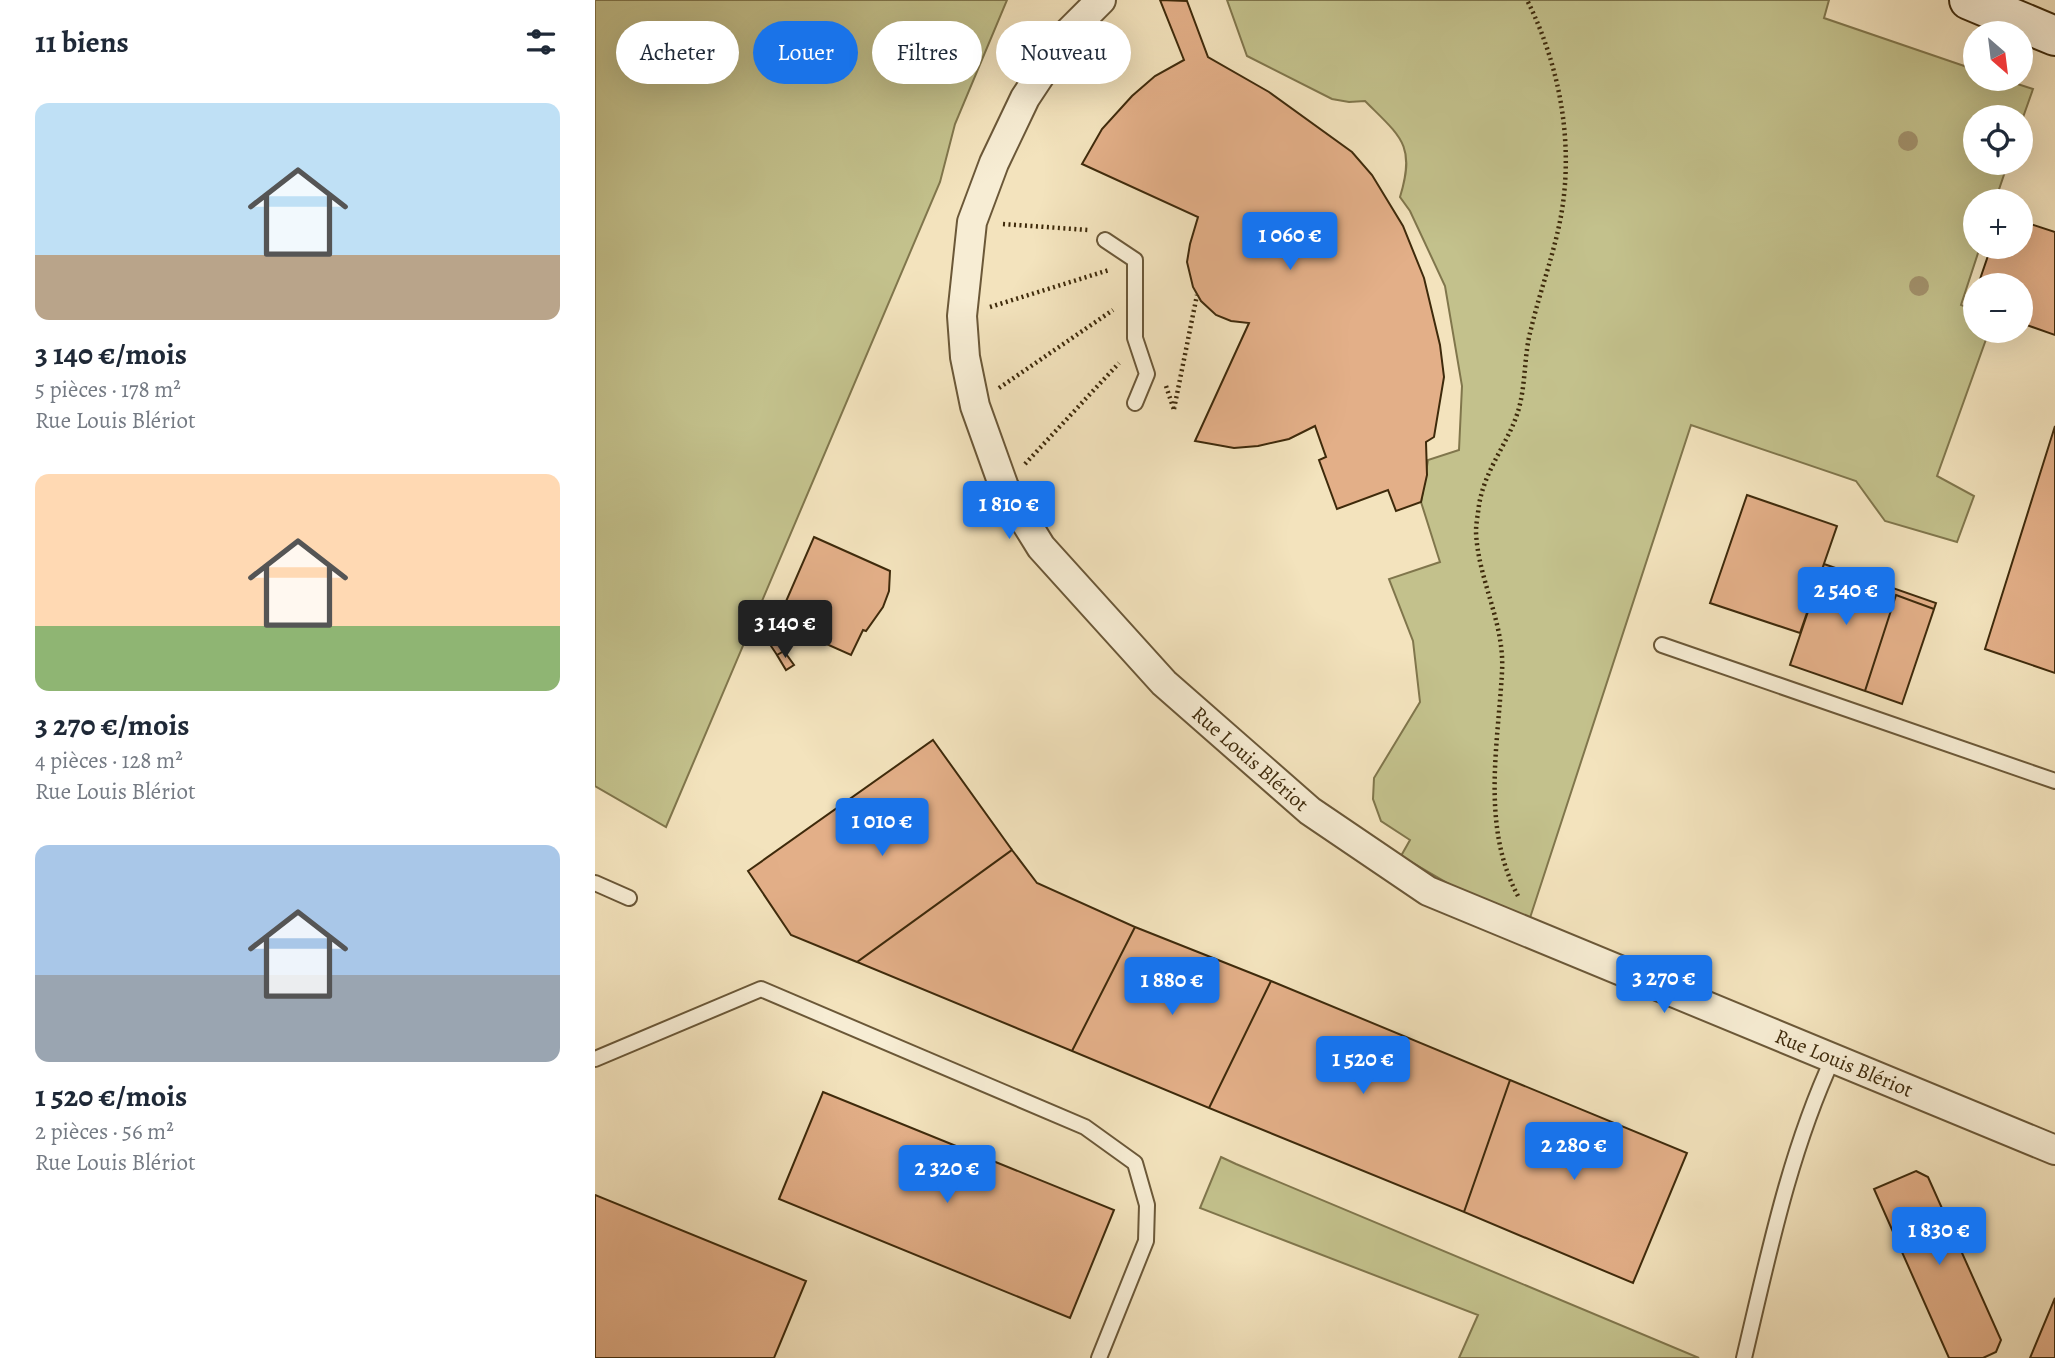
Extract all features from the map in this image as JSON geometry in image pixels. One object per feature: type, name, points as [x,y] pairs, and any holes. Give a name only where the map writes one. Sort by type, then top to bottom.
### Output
[{"type":"main road","points":[[1969,0],[2055,36]]},
{"type":"street","name":"Rue Louis Blériot","points":[[1101,0],[1068,33],[1025,99],[994,163],[972,222],[962,316],[965,357],[975,406],[1004,487],[1041,547],[1164,682],[1310,811],[1428,891],[2055,1150]]},
{"type":"lane","points":[[1105,240],[1135,260],[1135,338],[1147,374],[1135,404]]},
{"type":"lane","points":[[1662,645],[2055,780]]},
{"type":"lane","points":[[595,883],[629,898]]},
{"type":"lane","points":[[595,1059],[761,989],[1085,1127],[1135,1163],[1147,1205],[1146,1241],[1099,1358]]},
{"type":"lane","points":[[1744,1358],[1780,1208],[1817,1091],[1833,1058]]},
{"type":"path","points":[[1524,930],[1527,914],[1512,885],[1494,814],[1503,663],[1501,636],[1476,532],[1479,503],[1487,476],[1519,408],[1530,332],[1561,216],[1566,163],[1564,120],[1542,29],[1527,0]]},
{"type":"path","points":[[972,222],[1089,230]]},
{"type":"path","points":[[962,316],[1135,263]]},
{"type":"path","points":[[1174,410],[1197,295]]},
{"type":"path","points":[[975,406],[1039,360],[1136,297]]},
{"type":"path","points":[[1004,487],[1124,356]]},
{"type":"shaded area","points":[[595,0],[1007,0],[982,60],[982,21],[872,21],[872,84],[972,84],[955,124],[940,182],[666,827],[595,786]]},
{"type":"shaded area","points":[[1227,0],[1829,0],[1824,18],[1963,66],[1963,91],[2032,91],[2027,105],[1963,105],[1963,175],[2004,175],[1999,189],[1963,189],[1963,259],[1976,259],[1971,273],[1963,273],[1963,343],[1985,343],[1937,476],[1974,496],[1957,542],[1885,521],[1856,481],[1691,425],[1529,921],[1456,888],[1401,856],[1410,840],[1381,821],[1373,799],[1374,778],[1420,702],[1413,641],[1389,579],[1440,562],[1421,502],[1428,460],[1459,450],[1462,386],[1445,286],[1410,211],[1400,197],[1406,165],[1402,143],[1396,133],[1365,101],[1332,99],[1247,56]]},
{"type":"shaded area","points":[[1221,1157],[1699,1358],[1459,1358],[1478,1315],[1200,1208]]},
{"type":"building","points":[[1160,0],[1187,1],[1208,57],[1269,92],[1352,152],[1372,175],[1403,226],[1424,278],[1440,345],[1444,377],[1434,437],[1426,442],[1427,475],[1421,502],[1396,511],[1388,490],[1337,509],[1319,460],[1326,457],[1315,426],[1289,439],[1258,446],[1234,448],[1195,441],[1249,323],[1231,321],[1216,315],[1201,301],[1193,287],[1187,262],[1198,217],[1082,164],[1102,129],[1132,96],[1155,76],[1184,60]]},
{"type":"building","points":[[2033,225],[2055,232],[2055,335],[2033,327],[2033,273],[1982,273],[1987,259],[2033,259]]},
{"type":"building","points":[[2055,426],[2055,673],[1985,649]]},
{"type":"building","points":[[1747,495],[1837,526],[1800,633],[1710,603]]},
{"type":"building","points":[[814,537],[890,571],[889,591],[883,607],[866,631],[863,630],[851,655],[777,622]]},
{"type":"building","points":[[1824,564],[1936,603],[1934,609],[1896,595],[1865,691],[1790,665]]},
{"type":"building","points":[[1896,595],[1934,609],[1902,704],[1865,691]]},
{"type":"building","points":[[775,636],[784,651],[777,655],[767,640]]},
{"type":"building","points":[[784,651],[794,665],[786,670],[777,655]]},
{"type":"building","points":[[933,740],[1012,850],[857,962],[791,935],[748,871]]},
{"type":"building","points":[[1012,850],[1037,883],[1135,927],[1072,1051],[857,962]]},
{"type":"building","points":[[1135,927],[1271,981],[1209,1108],[1072,1051]]},
{"type":"building","points":[[1271,981],[1510,1080],[1464,1212],[1209,1108]]},
{"type":"building","points":[[1510,1080],[1687,1153],[1633,1283],[1464,1212]]},
{"type":"building","points":[[823,1092],[1114,1210],[1070,1318],[779,1199]]},
{"type":"building","points":[[1916,1171],[1928,1177],[2001,1340],[1996,1352],[1983,1358],[1949,1358],[1874,1189]]},
{"type":"building","points":[[595,1195],[806,1281],[774,1358],[595,1358]]},
{"type":"building","points":[[2055,1298],[2055,1358],[2030,1358]]}]
